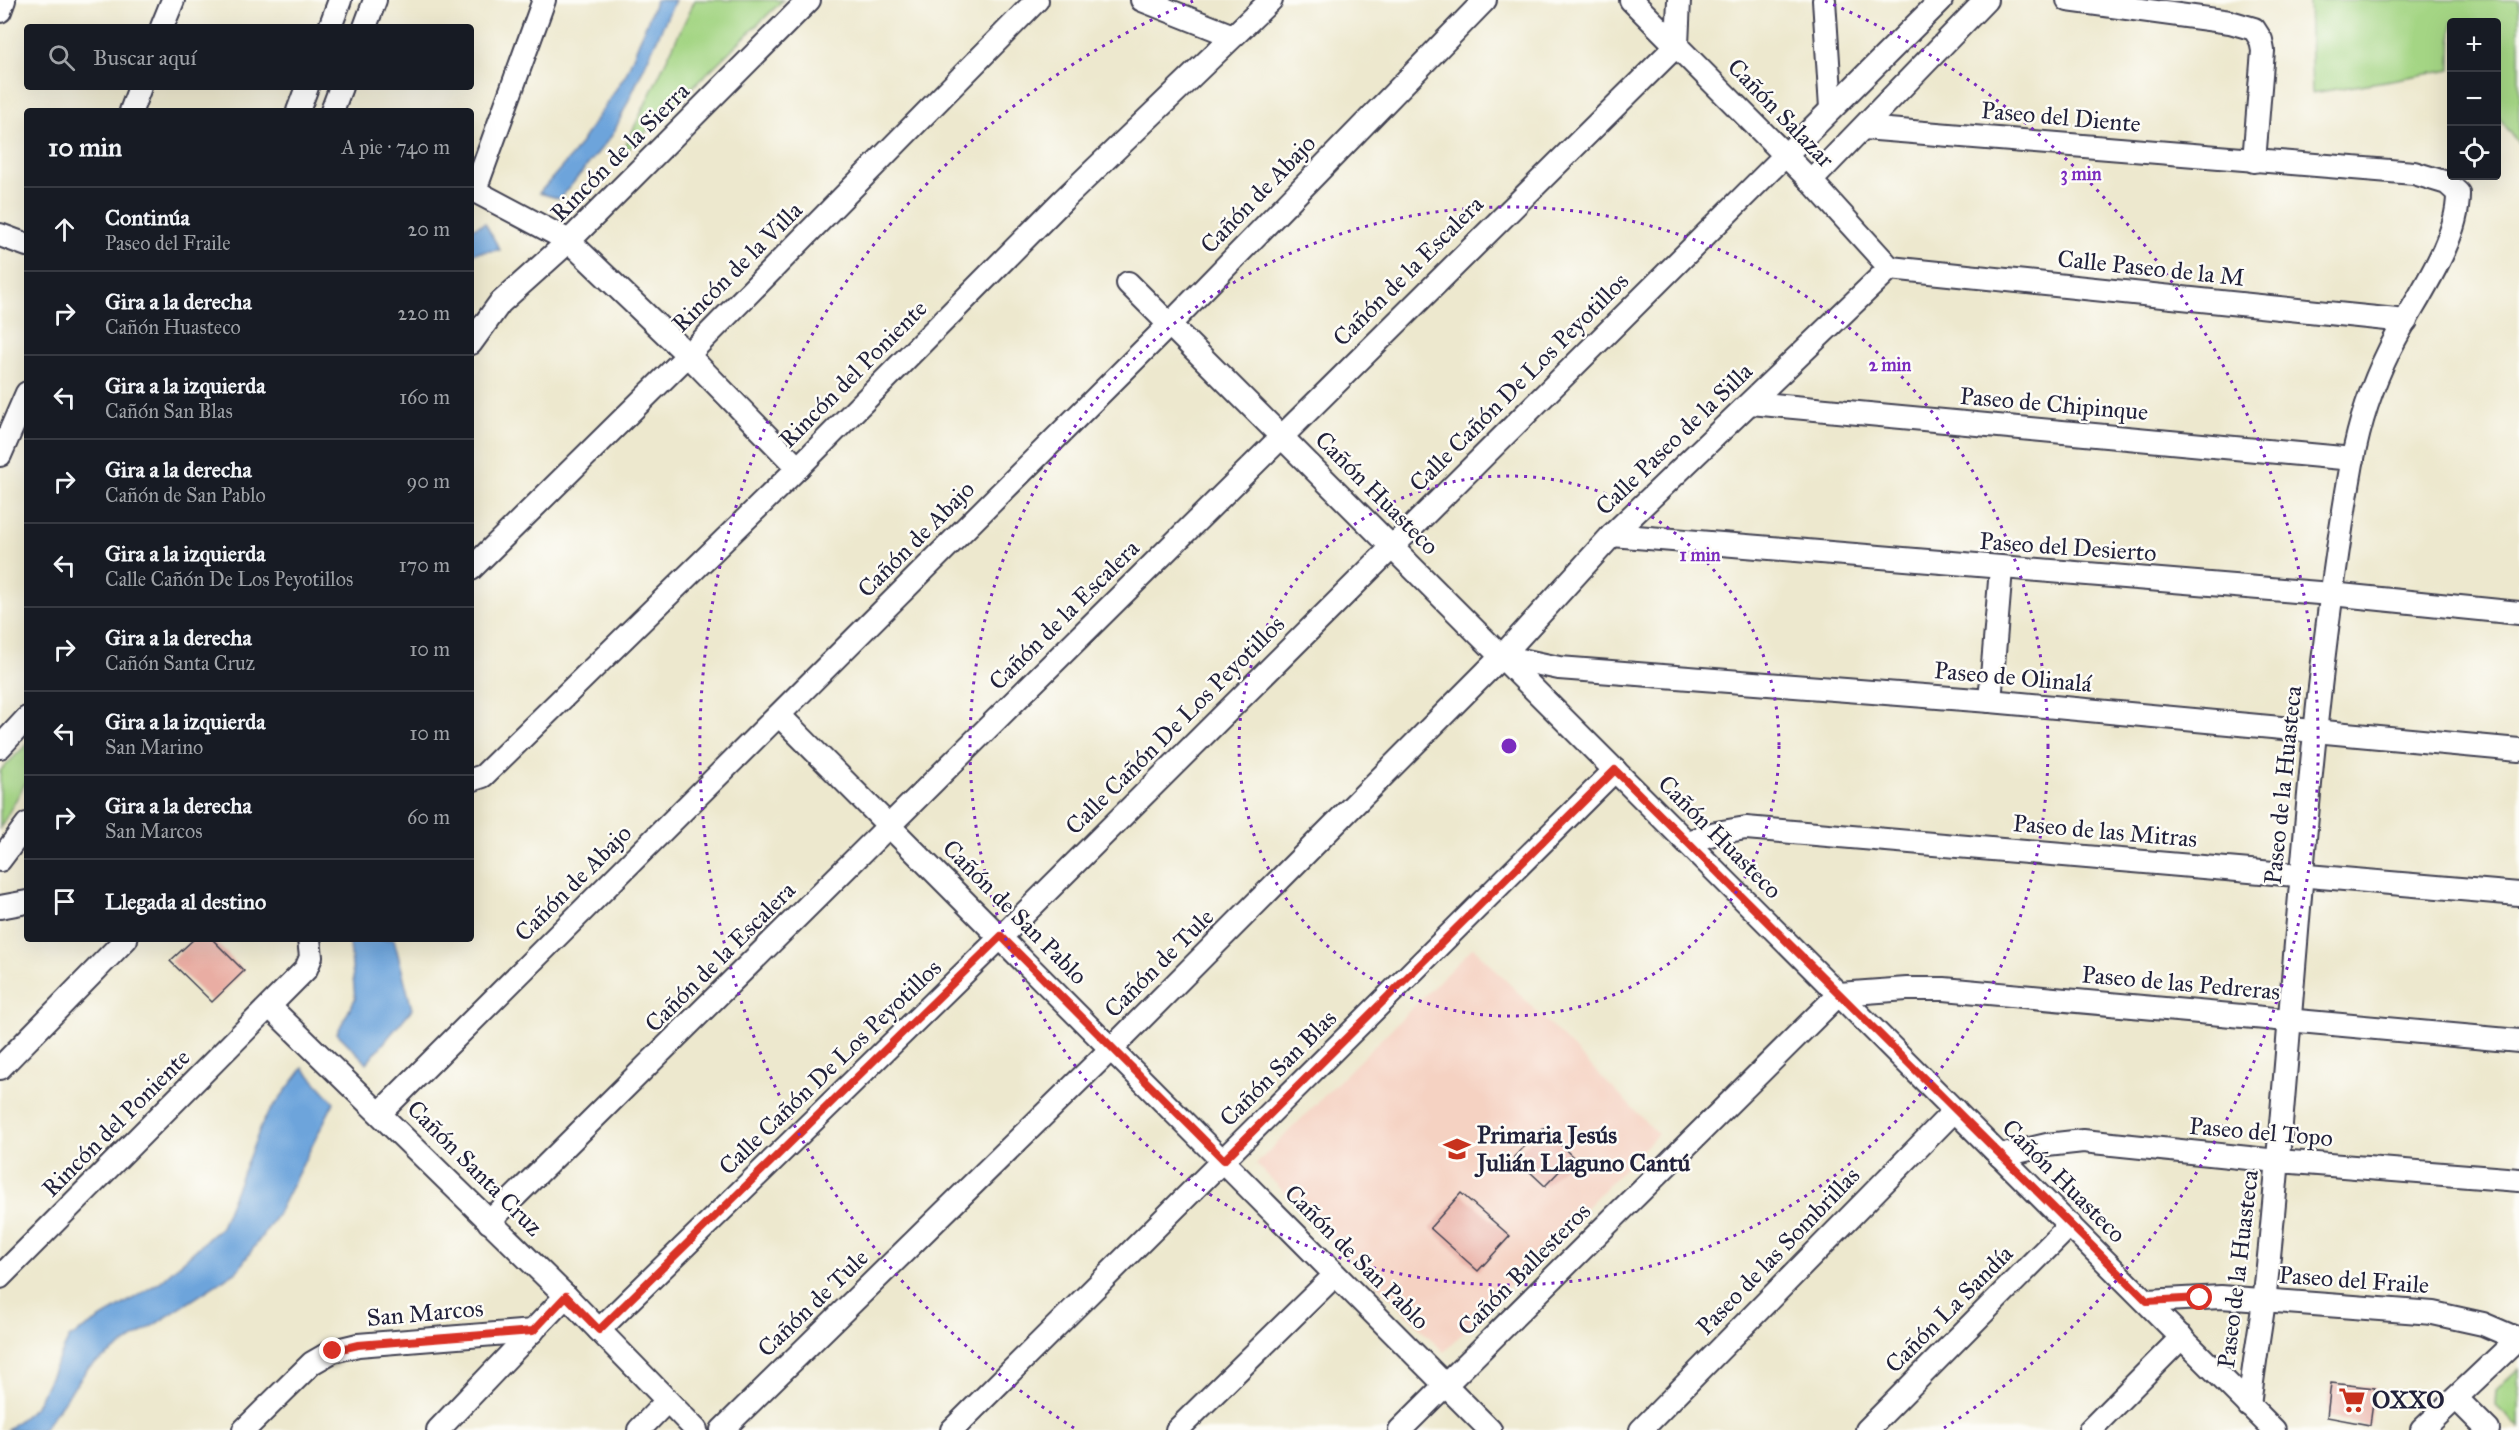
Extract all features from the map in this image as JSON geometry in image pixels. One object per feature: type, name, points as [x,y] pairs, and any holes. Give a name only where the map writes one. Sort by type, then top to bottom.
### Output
[{"type":"street","points":[[0,11],[4,0]]},
{"type":"street","points":[[163,24],[172,0]]},
{"type":"street","points":[[331,24],[340,0]]},
{"type":"street","points":[[366,24],[375,0]]},
{"type":"street","points":[[474,187],[544,0]]},
{"type":"street","name":"Rincón de la Sierra","points":[[474,339],[500,303],[569,241],[809,0]]},
{"type":"street","name":"Rincón de la Villa","points":[[474,566],[688,355],[1037,0]]},
{"type":"street","points":[[1142,0],[1233,36]]},
{"type":"street","name":"Rincón del Poniente","points":[[474,779],[483,776],[798,468],[1063,200],[1271,0]]},
{"type":"street","name":"Cañón de Abajo","points":[[381,1113],[1170,324],[1485,0]]},
{"type":"street","name":"Cañón Salazar","points":[[1631,0],[1786,155],[1890,268]]},
{"type":"street","points":[[1677,45],[1679,0]]},
{"type":"street","points":[[1824,0],[1832,108]]},
{"type":"street","name":"Calle Cañón De Los Peyotillos","points":[[599,1330],[1001,936],[1941,0]]},
{"type":"street","points":[[1811,181],[1986,0]]},
{"type":"street","points":[[2068,0],[2230,22],[2254,29],[2261,40],[2263,51],[2254,161]]},
{"type":"street","name":"Cañón de la Escalera","points":[[489,1222],[1677,45]]},
{"type":"street","points":[[132,108],[139,90]]},
{"type":"street","points":[[299,108],[306,90]]},
{"type":"street","points":[[333,108],[340,90]]},
{"type":"street","name":"Paseo del Diente","points":[[1864,128],[2414,173],[2447,183],[2458,193]]},
{"type":"street","points":[[474,191],[569,241],[688,355],[798,468]]},
{"type":"street","name":"Paseo de la Huasteca","points":[[2249,1406],[2264,1301],[2278,1161],[2300,874],[2315,732],[2331,594],[2353,459],[2372,391],[2389,350],[2436,264],[2457,215],[2458,193]]},
{"type":"street","points":[[0,235],[24,244]]},
{"type":"street","name":"Calle Paseo de la M","points":[[1890,268],[2406,321]]},
{"type":"street","name":"Calle Paseo de la Silla","points":[[1502,656],[1612,535],[1890,268]]},
{"type":"street","name":"Cañón Huasteco","points":[[1128,283],[2274,1430]]},
{"type":"street","points":[[0,455],[24,400]]},
{"type":"street","name":"Paseo de Chipinque","points":[[1751,403],[2353,459]]},
{"type":"street","name":"Paseo del Desierto","points":[[1612,535],[2001,569],[2331,594],[2519,613]]},
{"type":"street","points":[[1990,701],[2001,569]]},
{"type":"street","name":"Paseo de Olinalá","points":[[1502,656],[1559,668],[1990,701],[2519,750]]},
{"type":"street","name":"Cañón de Tule","points":[[722,1430],[1112,1048],[1502,656]]},
{"type":"street","name":"Cañón de San Pablo","points":[[780,715],[1490,1430]]},
{"type":"street","points":[[0,747],[24,721]]},
{"type":"street","name":"Cañón San Blas","points":[[952,1430],[1615,770]]},
{"type":"street","points":[[0,860],[24,828]]},
{"type":"street","name":"Paseo de las Mitras","points":[[1688,842],[1716,833],[1746,828],[2519,894]]},
{"type":"street","points":[[0,907],[24,903]]},
{"type":"street","points":[[0,1068],[123,942]]},
{"type":"street","points":[[270,1006],[306,969],[311,957],[309,942]]},
{"type":"street","name":"Paseo de las Pedreras","points":[[1839,994],[1907,988],[1944,989],[2519,1041]]},
{"type":"street","name":"Cañón Ballesteros","points":[[1400,1430],[1839,994]]},
{"type":"street","name":"Rincón del Poniente","points":[[0,1277],[270,1006]]},
{"type":"street","name":"Cañón Santa Cruz","points":[[270,1006],[566,1296],[696,1430]]},
{"type":"street","name":"Paseo de las Sombrillas","points":[[1641,1430],[1954,1110]]},
{"type":"street","name":"Paseo del Topo","points":[[2000,1156],[2047,1145],[2082,1141],[2278,1161],[2519,1180]]},
{"type":"street","name":"Cañón La Sandía","points":[[1868,1430],[2070,1226]]},
{"type":"street","points":[[1177,1430],[1335,1275]]},
{"type":"street","points":[[438,1430],[566,1296]]},
{"type":"street","name":"Paseo del Fraile","points":[[2147,1301],[2221,1297],[2433,1312],[2483,1324],[2518,1338]]},
{"type":"street","name":"San Marcos","points":[[244,1430],[312,1363],[333,1351],[358,1345],[533,1331]]},
{"type":"street","points":[[2090,1430],[2182,1337]]},
{"type":"street","points":[[2422,1430],[2518,1338]]},
{"type":"street","points":[[2456,1398],[2488,1430]]},
{"type":"street","points":[[639,1430],[667,1401]]},
{"type":"shaded area","name":"Primaria Jesús Julián Llaguno Cantú","points":[[1473,947],[1658,1134],[1444,1352],[1256,1164]]},
{"type":"green space","points":[[695,0],[783,0],[620,157]]},
{"type":"green space","points":[[2309,0],[2519,0],[2519,144],[2501,120],[2501,18],[2447,18],[2447,71],[2312,93]]},
{"type":"green space","points":[[24,747],[24,785],[0,828],[0,771]]},
{"type":"green space","points":[[2519,1369],[2519,1428],[2496,1406],[2497,1389]]},
{"type":"water","points":[[656,0],[675,0],[613,134],[560,199],[539,193],[574,153],[626,74]]},
{"type":"water","points":[[485,223],[500,250],[474,253],[474,228]]},
{"type":"water","points":[[349,942],[395,942],[412,1009],[367,1063],[337,1033],[355,999]]},
{"type":"water","points":[[303,1068],[334,1102],[277,1215],[237,1271],[88,1368],[43,1430],[7,1430],[36,1406],[69,1338],[160,1282],[221,1227],[264,1119]]},
{"type":"building","points":[[191,942],[215,942],[244,971],[212,1002],[170,961]]},
{"type":"building","points":[[1543,1128],[1573,1157],[1545,1186],[1514,1157]]},
{"type":"building","points":[[1461,1193],[1510,1236],[1478,1271],[1430,1228]]},
{"type":"building","name":"OXXO","points":[[2331,1383],[2375,1388],[2370,1425],[2327,1417]]},
{"type":"place","name":"Primaria Jesús Julián Llaguno Cantú","points":[[1457,1149]]},
{"type":"place","name":"OXXO","points":[[2352,1400]]},
{"type":"route","points":[[333,1351],[358,1345],[533,1331],[566,1296],[599,1330],[1001,936],[1224,1160],[1615,770],[2147,1301],[2200,1298]]}]
